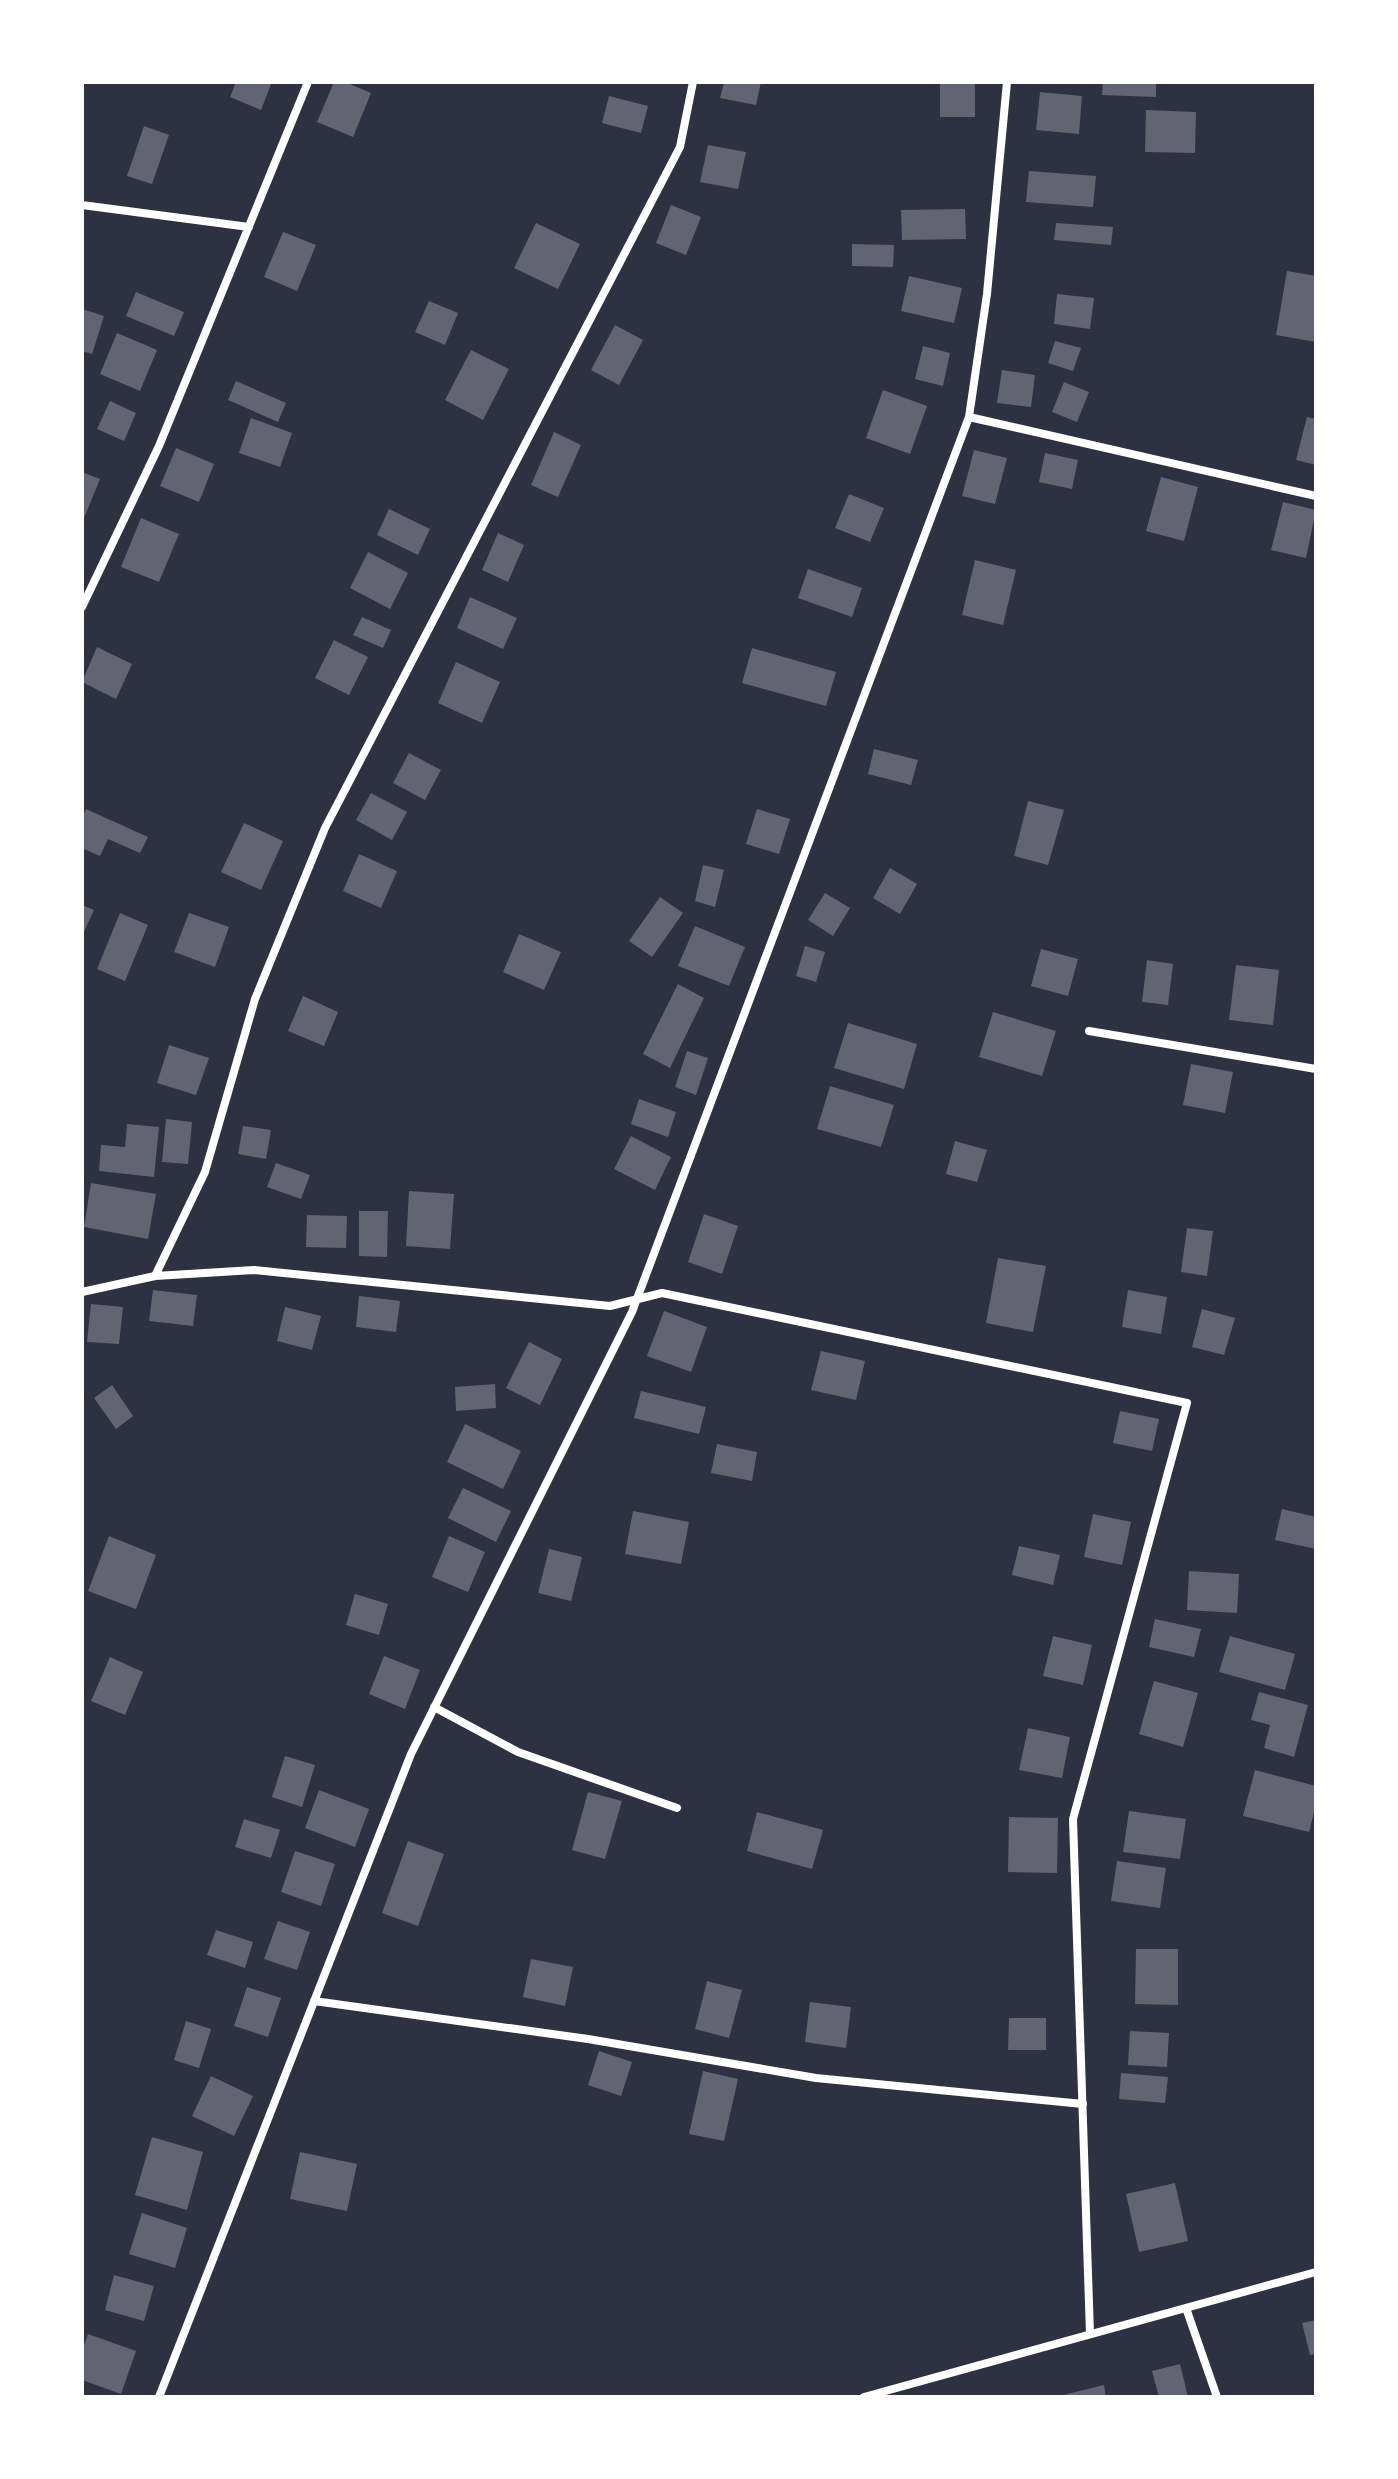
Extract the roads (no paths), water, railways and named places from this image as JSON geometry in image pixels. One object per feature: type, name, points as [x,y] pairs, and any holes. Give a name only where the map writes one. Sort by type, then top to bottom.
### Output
[{"type":"street","points":[[82,607],[159,446],[308,82]]},
{"type":"street","points":[[155,1276],[205,1172],[255,999],[325,828],[680,147],[693,82]]},
{"type":"street","points":[[159,2397],[411,1754],[636,1299],[969,417],[987,294],[1007,82]]},
{"type":"street","points":[[82,205],[249,227]]},
{"type":"street","points":[[969,417],[1316,496]]},
{"type":"street","points":[[1089,1031],[1316,1069]]},
{"type":"street","points":[[82,1292],[155,1276],[254,1270],[610,1306],[662,1293],[1187,1403],[1073,1819],[1090,2334]]},
{"type":"street","points":[[434,1707],[518,1752],[677,1808]]},
{"type":"street","points":[[314,2001],[588,2039],[816,2078],[1083,2104]]},
{"type":"street","points":[[864,2397],[1316,2272]]},
{"type":"street","points":[[1186,2308],[1217,2397]]}]
